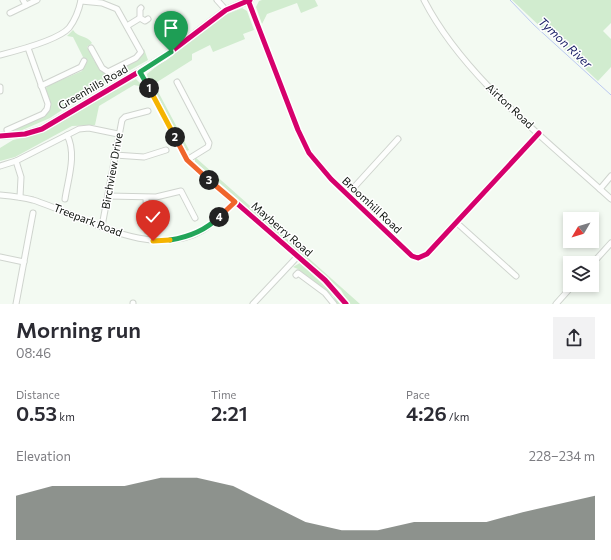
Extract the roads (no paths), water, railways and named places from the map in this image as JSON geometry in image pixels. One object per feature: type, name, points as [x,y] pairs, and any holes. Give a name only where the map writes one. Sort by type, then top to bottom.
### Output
[{"type":"main road","name":"Greenhills Road","points":[[0,136],[25,134],[42,129],[164,57],[226,10],[249,0]]},
{"type":"street","points":[[23,0],[26,6]]},
{"type":"street","points":[[10,13],[37,0]]},
{"type":"street","points":[[0,55],[28,48],[60,34],[68,28],[76,16],[81,0],[110,5],[117,9],[141,52],[136,58],[108,72],[102,68],[91,48]]},
{"type":"street","points":[[217,0],[226,10]]},
{"type":"street","name":"Broomhill Road","points":[[249,0],[298,130],[309,153],[322,170],[346,195],[412,256],[418,258],[427,254],[539,133]]},
{"type":"street","name":"Airton Road","points":[[424,0],[439,25],[472,69],[611,199]]},
{"type":"street","points":[[140,18],[141,8]]},
{"type":"street","points":[[127,26],[140,18]]},
{"type":"street","points":[[140,18],[145,21],[148,19]]},
{"type":"street","points":[[6,130],[43,114],[47,109],[48,104],[28,48]]},
{"type":"street","points":[[41,86],[81,67],[84,61]]},
{"type":"street","name":"Mayberry Road","points":[[140,72],[187,160],[325,280],[346,304]]},
{"type":"street","points":[[177,82],[209,143],[208,147],[187,160]]},
{"type":"street","name":"Birchview Drive","points":[[102,226],[118,134],[122,120],[125,116],[148,111]]},
{"type":"street","points":[[0,166],[16,161],[79,129],[89,128],[118,134]]},
{"type":"street","points":[[65,199],[72,156],[71,143],[67,135]]},
{"type":"street","points":[[346,195],[398,140]]},
{"type":"street","points":[[115,155],[144,156],[166,150]]},
{"type":"street","points":[[16,161],[21,177],[20,197]]},
{"type":"street","points":[[600,189],[611,176]]},
{"type":"street","points":[[108,196],[146,198],[181,191],[195,218]]},
{"type":"street","name":"Treepark Road","points":[[0,195],[20,197],[58,209],[134,237],[153,241],[166,241],[191,236],[215,222],[235,202]]},
{"type":"street","points":[[146,198],[147,231]]},
{"type":"street","points":[[16,304],[33,213]]},
{"type":"street","points":[[457,223],[516,276]]},
{"type":"street","points":[[599,256],[611,243]]},
{"type":"street","points":[[0,256],[24,262]]},
{"type":"street","points":[[253,304],[298,256]]},
{"type":"street","points":[[296,275],[298,273],[319,288],[334,304]]},
{"type":"street","points":[[556,304],[567,292]]},
{"type":"waterway","name":"Tymon River","points":[[510,0],[534,25],[611,95]]}]
